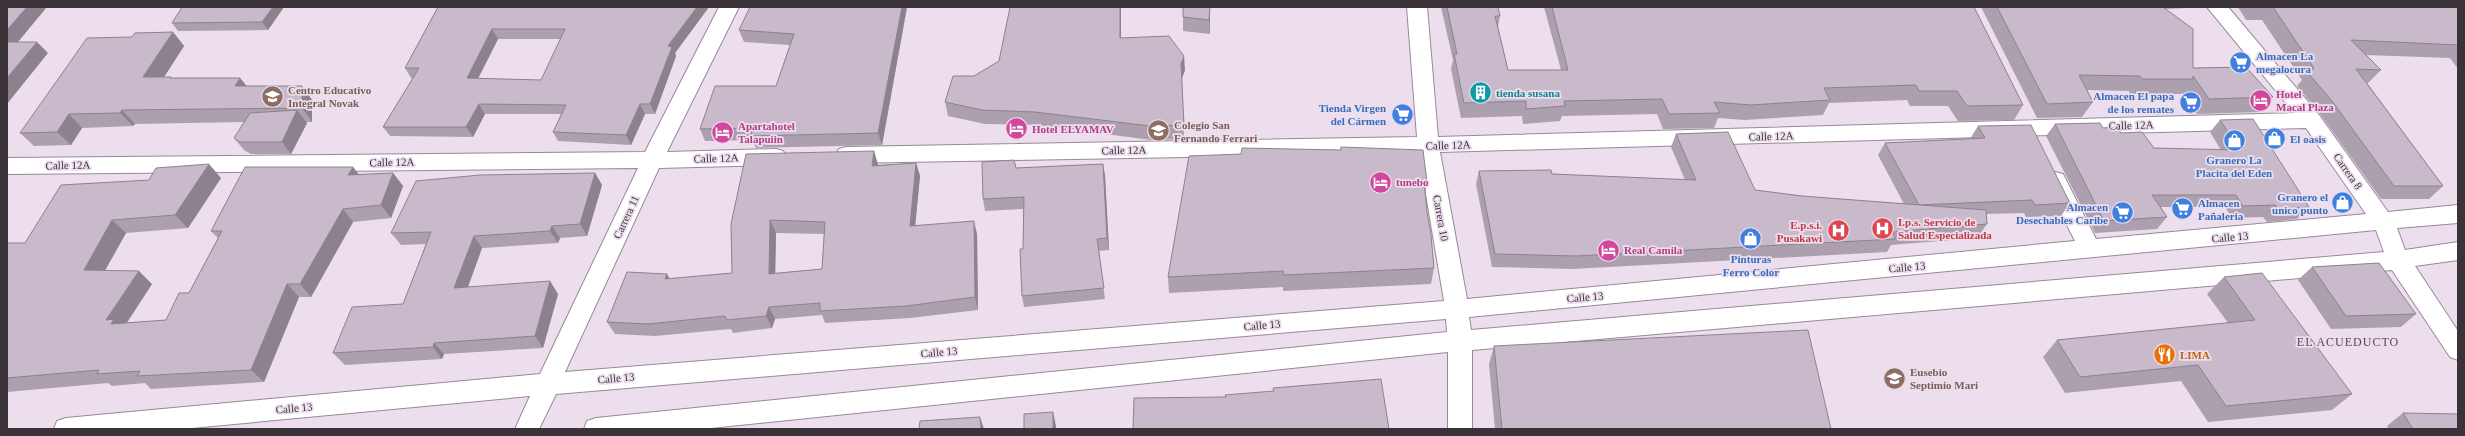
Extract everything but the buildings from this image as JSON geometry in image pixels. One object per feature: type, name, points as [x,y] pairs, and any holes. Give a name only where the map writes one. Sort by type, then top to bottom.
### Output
[{"type":"street","name":"Carrera 11","points":[[528,429],[652,160],[729,7]]},
{"type":"street","name":"Carrera 10","points":[[1417,7],[1428,145],[1457,309],[1460,341],[1460,429]]},
{"type":"street","name":"Carrera 8","points":[[2217,7],[2312,120],[2384,223],[2398,260],[2458,350]]},
{"type":"street","points":[[2019,107],[2090,249]]},
{"type":"street","name":"Calle 12A","points":[[824,155],[1428,145],[2312,120]]},
{"type":"street","name":"Calle 12A","points":[[7,166],[652,160],[793,156]]},
{"type":"street","name":"Calle 13","points":[[66,429],[549,384],[1457,309],[2090,249],[2384,223],[2458,214]]},
{"type":"street","points":[[596,429],[766,420],[1460,341],[2398,260],[2458,251]]},
{"type":"place","name":"Almacen La megalocura","points":[[2240,62]]},
{"type":"place","name":"tienda susana","points":[[1481,93]]},
{"type":"place","name":"Centro Educativo Integral Novak","points":[[272,96]]},
{"type":"place","name":"Hotel Macal Plaza","points":[[2260,100]]},
{"type":"place","name":"Almacen El papa de los remates","points":[[2190,102]]},
{"type":"place","name":"Tienda Virgen del Cármen","points":[[1402,114]]},
{"type":"place","name":"Hotel ELYAMAV","points":[[1017,129]]},
{"type":"place","name":"Colegio San Fernando Ferrari","points":[[1158,131]]},
{"type":"place","name":"Apartahotel Talapuiin","points":[[723,132]]},
{"type":"place","name":"El oasis","points":[[2275,139]]},
{"type":"place","name":"Granero La Placita del Eden","points":[[2234,140]]},
{"type":"place","name":"tunebo","points":[[1381,182]]},
{"type":"place","name":"Granero el unico punto","points":[[2343,203]]},
{"type":"place","name":"Almacen Pañaleria","points":[[2182,209]]},
{"type":"place","name":"Almacen Desechables Caribe","points":[[2123,213]]},
{"type":"place","name":"I.p.s. Servicio de Salud Especializada","points":[[1883,228]]},
{"type":"place","name":"E.p.s.i. Pusakawi","points":[[1838,231]]},
{"type":"place","name":"Pinturas Ferro Color","points":[[1751,239]]},
{"type":"place","name":"Real Camila","points":[[1608,250]]},
{"type":"place","name":"LIMA","points":[[2165,355]]},
{"type":"place","name":"Eusebio Septimio Mari","points":[[1895,378]]},
{"type":"district","name":"EL ACUEDUCTO","points":[[2348,342]]}]
